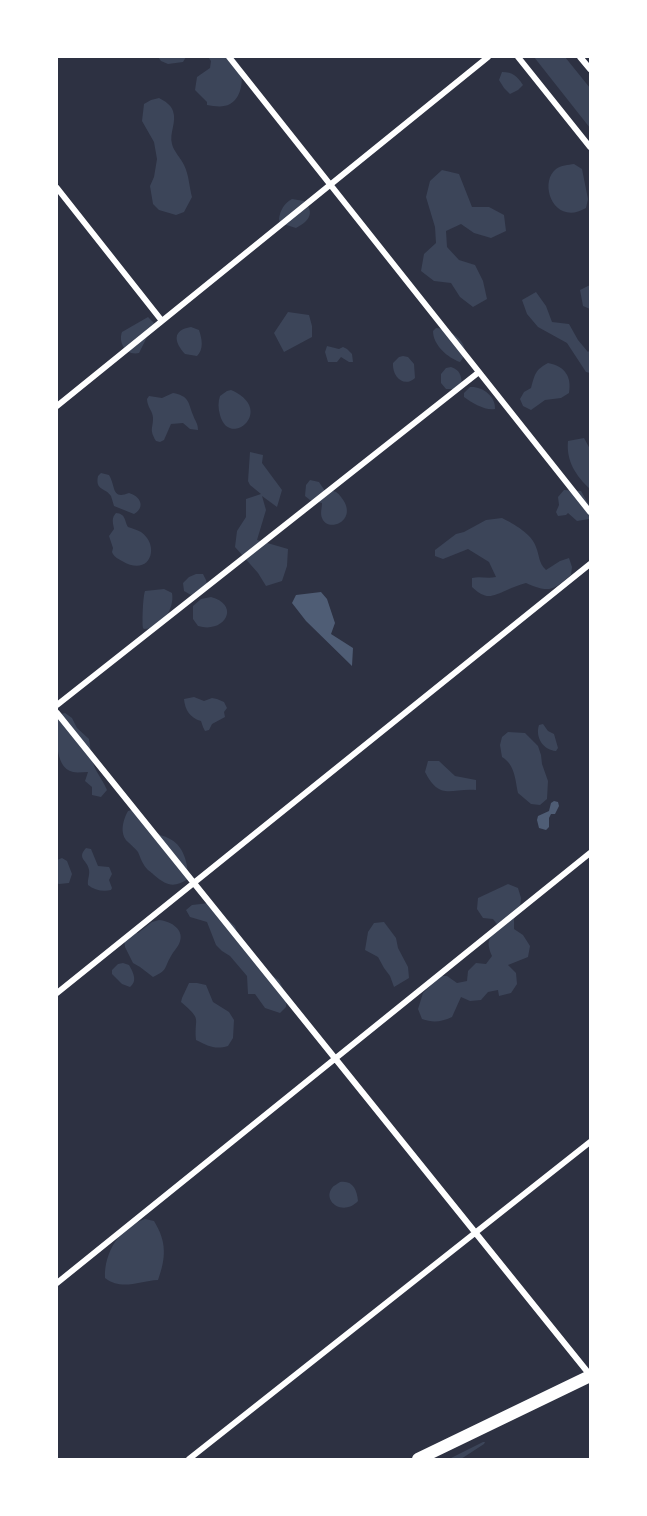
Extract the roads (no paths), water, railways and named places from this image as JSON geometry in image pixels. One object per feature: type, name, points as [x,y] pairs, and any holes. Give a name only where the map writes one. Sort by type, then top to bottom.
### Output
[{"type":"main road","points":[[418,1459],[590,1376]]},
{"type":"street","points":[[228,57],[590,512]]},
{"type":"street","points":[[57,406],[488,57]]},
{"type":"street","points":[[518,57],[590,147]]},
{"type":"street","points":[[580,57],[590,69]]},
{"type":"street","points":[[57,188],[162,321]]},
{"type":"street","points":[[57,705],[479,372]]},
{"type":"street","points":[[57,993],[590,564]]},
{"type":"street","points":[[57,713],[590,1376]]},
{"type":"street","points":[[57,1283],[590,853]]},
{"type":"street","points":[[189,1459],[590,1142]]}]
